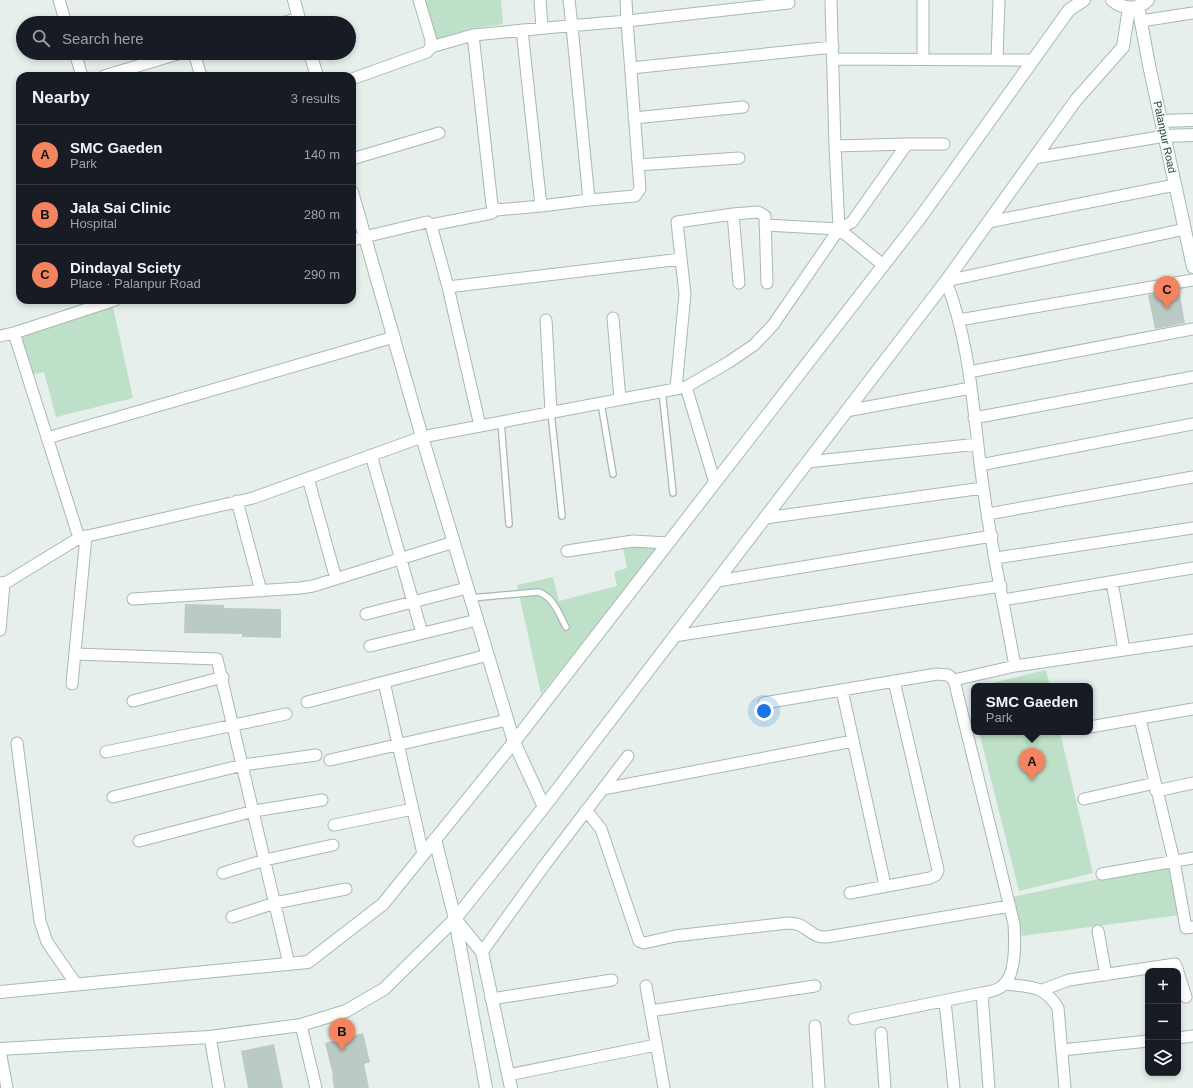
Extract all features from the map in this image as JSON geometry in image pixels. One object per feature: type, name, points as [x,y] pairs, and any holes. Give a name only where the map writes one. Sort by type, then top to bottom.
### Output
[{"type":"street","points":[[59,0],[64,16]]},
{"type":"street","points":[[294,0],[299,16]]},
{"type":"street","points":[[420,0],[431,47]]},
{"type":"street","points":[[540,0],[542,28]]},
{"type":"street","points":[[569,0],[589,200]]},
{"type":"street","points":[[473,34],[492,205],[497,210],[635,196],[640,190],[626,0]]},
{"type":"street","points":[[832,0],[835,146],[839,229]]},
{"type":"street","points":[[923,0],[923,59]]},
{"type":"street","points":[[997,60],[999,0]]},
{"type":"street","points":[[0,992],[308,962],[383,904],[514,742],[920,218],[1069,10],[1084,0]]},
{"type":"street","points":[[7,1088],[0,1050],[210,1037],[301,1025],[346,1011],[384,989],[455,919],[544,807],[946,281],[1076,100],[1123,47],[1139,5],[1122,7],[1112,0]]},
{"type":"street","points":[[356,78],[421,56],[428,52],[431,47],[473,34],[627,21],[789,3]]},
{"type":"street","name":"Palanpur Road","points":[[1139,5],[1161,121],[1193,267]]},
{"type":"street","points":[[1141,21],[1193,13]]},
{"type":"street","points":[[522,30],[541,206]]},
{"type":"street","points":[[631,68],[833,53],[923,59],[1033,60]]},
{"type":"street","points":[[77,60],[81,72]]},
{"type":"street","points":[[117,72],[158,60]]},
{"type":"street","points":[[196,60],[200,72]]},
{"type":"street","points":[[312,60],[316,72]]},
{"type":"street","points":[[634,118],[743,107]]},
{"type":"street","points":[[1161,121],[1193,120]]},
{"type":"street","points":[[356,158],[438,133]]},
{"type":"street","points":[[1034,158],[1165,136],[1193,135]]},
{"type":"street","points":[[0,630],[2,583],[7,582],[83,537],[253,498],[422,437],[681,388],[729,362],[754,345],[773,325],[839,229],[852,222],[907,144]]},
{"type":"street","points":[[835,146],[944,144]]},
{"type":"street","points":[[638,165],[739,158]]},
{"type":"street","points":[[989,222],[1175,185]]},
{"type":"street","points":[[356,205],[422,437],[507,720],[514,742],[544,807]]},
{"type":"street","points":[[356,239],[423,222],[431,225],[492,213]]},
{"type":"street","points":[[715,483],[681,388],[685,294],[677,222],[733,214],[762,213],[765,225],[767,283]]},
{"type":"street","points":[[733,214],[738,283]]},
{"type":"street","points":[[431,225],[448,287],[480,426]]},
{"type":"street","points":[[765,225],[839,229],[883,265]]},
{"type":"street","points":[[946,281],[1185,229]]},
{"type":"street","points":[[448,287],[681,259]]},
{"type":"street","points":[[959,320],[1193,280]]},
{"type":"street","points":[[946,281],[965,340],[983,488],[1015,666]]},
{"type":"street","points":[[0,336],[14,333],[102,304]]},
{"type":"street","points":[[613,318],[620,399]]},
{"type":"street","points":[[546,320],[551,412]]},
{"type":"street","points":[[969,372],[1193,329]]},
{"type":"street","points":[[14,333],[47,438],[83,537],[72,684]]},
{"type":"street","points":[[47,438],[394,337]]},
{"type":"street","points":[[974,418],[1193,377]]},
{"type":"street","points":[[846,411],[971,388]]},
{"type":"street","points":[[980,465],[1193,424]]},
{"type":"street","points":[[807,462],[978,444]]},
{"type":"street","points":[[371,455],[402,558],[412,602],[422,633]]},
{"type":"street","points":[[988,514],[1193,477]]},
{"type":"street","points":[[308,478],[336,579]]},
{"type":"street","points":[[765,518],[983,488]]},
{"type":"street","points":[[237,502],[261,591]]},
{"type":"street","points":[[996,558],[1193,528]]},
{"type":"street","points":[[717,581],[992,536]]},
{"type":"street","points":[[567,552],[634,541],[668,543]]},
{"type":"street","points":[[133,599],[300,588],[336,579],[454,542]]},
{"type":"street","points":[[1003,600],[1193,568]]},
{"type":"street","points":[[1112,582],[1124,650]]},
{"type":"street","points":[[674,636],[1001,586]]},
{"type":"street","points":[[366,614],[412,602],[469,593]]},
{"type":"street","points":[[370,646],[477,620]]},
{"type":"street","points":[[954,680],[1015,666],[1193,640]]},
{"type":"street","points":[[75,654],[214,658],[219,662],[289,964]]},
{"type":"street","points":[[307,702],[488,655]]},
{"type":"street","points":[[764,703],[938,674],[948,675],[954,680],[1014,924],[1015,943],[1012,964],[1008,977],[1001,987],[982,993],[854,1019]]},
{"type":"street","points":[[133,701],[222,677]]},
{"type":"street","points":[[850,893],[885,885],[930,878],[936,875],[938,870],[894,681]]},
{"type":"street","points":[[384,682],[423,854]]},
{"type":"street","points":[[842,690],[885,885]]},
{"type":"street","points":[[1093,727],[1193,709]]},
{"type":"street","points":[[106,752],[286,714]]},
{"type":"street","points":[[1140,719],[1174,861],[1186,928],[1193,927]]},
{"type":"street","points":[[330,760],[507,720]]},
{"type":"street","points":[[603,789],[854,741]]},
{"type":"street","points":[[17,743],[40,921],[47,942],[76,984]]},
{"type":"street","points":[[113,796],[243,765],[316,755]]},
{"type":"street","points":[[482,952],[544,866],[628,756]]},
{"type":"street","points":[[1084,799],[1156,787],[1193,783]]},
{"type":"street","points":[[139,841],[254,811],[322,800]]},
{"type":"street","points":[[334,825],[413,809]]},
{"type":"street","points":[[586,810],[601,829],[639,941],[644,942],[675,936],[788,923],[797,923],[818,938],[1010,906]]},
{"type":"street","points":[[435,839],[455,919],[486,1088]]},
{"type":"street","points":[[223,873],[265,860],[333,845]]},
{"type":"street","points":[[1102,874],[1193,858]]},
{"type":"street","points":[[232,917],[275,903],[346,889]]},
{"type":"street","points":[[455,919],[482,952],[511,1088]]},
{"type":"street","points":[[1098,931],[1106,975]]},
{"type":"street","points":[[1151,968],[1176,964],[1177,968]]},
{"type":"street","points":[[1004,984],[1042,990],[1069,980],[1145,969]]},
{"type":"street","points":[[491,999],[612,980]]},
{"type":"street","points":[[1181,982],[1186,998]]},
{"type":"street","points":[[646,986],[664,1088]]},
{"type":"street","points":[[650,1011],[814,986]]},
{"type":"street","points":[[1042,990],[1052,998],[1058,1008],[1065,1088]]},
{"type":"street","points":[[982,993],[989,1088]]},
{"type":"street","points":[[945,1001],[954,1088]]},
{"type":"street","points":[[301,1025],[316,1088]]},
{"type":"street","points":[[815,1026],[819,1088]]},
{"type":"street","points":[[881,1033],[885,1088]]},
{"type":"street","points":[[1181,1038],[1193,1036]]},
{"type":"street","points":[[210,1037],[219,1088]]},
{"type":"street","points":[[1062,1050],[1145,1041]]},
{"type":"street","points":[[508,1075],[656,1045]]},
{"type":"lane","points":[[662,391],[673,493]]},
{"type":"lane","points":[[601,403],[613,474]]},
{"type":"lane","points":[[551,412],[562,516]]},
{"type":"lane","points":[[501,422],[509,524]]},
{"type":"lane","points":[[469,593],[538,592],[546,594],[566,627]]},
{"type":"green space","points":[[424,0],[501,0],[503,24],[469,29],[435,40]]},
{"type":"green space","points":[[113,307],[133,398],[56,417],[44,372],[31,375],[18,335]]},
{"type":"green space","points":[[622,544],[663,544],[541,694],[517,585],[553,577],[559,601],[617,586],[614,572],[627,568]]},
{"type":"green space","points":[[1046,670],[1049,683],[992,683]]},
{"type":"green space","points":[[980,735],[1061,735],[1093,873],[1019,891]]},
{"type":"green space","points":[[1170,864],[1180,915],[1022,936],[1013,897]]},
{"type":"building","points":[[1179,290],[1185,323],[1155,329],[1148,295]]},
{"type":"building","points":[[185,604],[224,605],[224,608],[281,609],[281,638],[242,637],[242,634],[184,633]]},
{"type":"building","points":[[363,1033],[370,1062],[364,1064],[369,1088],[334,1088],[333,1075],[325,1043]]},
{"type":"building","points":[[274,1044],[283,1088],[248,1088],[241,1051]]},
{"type":"place","name":"Dindayal Sciety","points":[[1167,309]]},
{"type":"place","name":"SMC Gaeden","points":[[1032,781]]},
{"type":"place","name":"Jala Sai Clinic","points":[[342,1051]]}]
